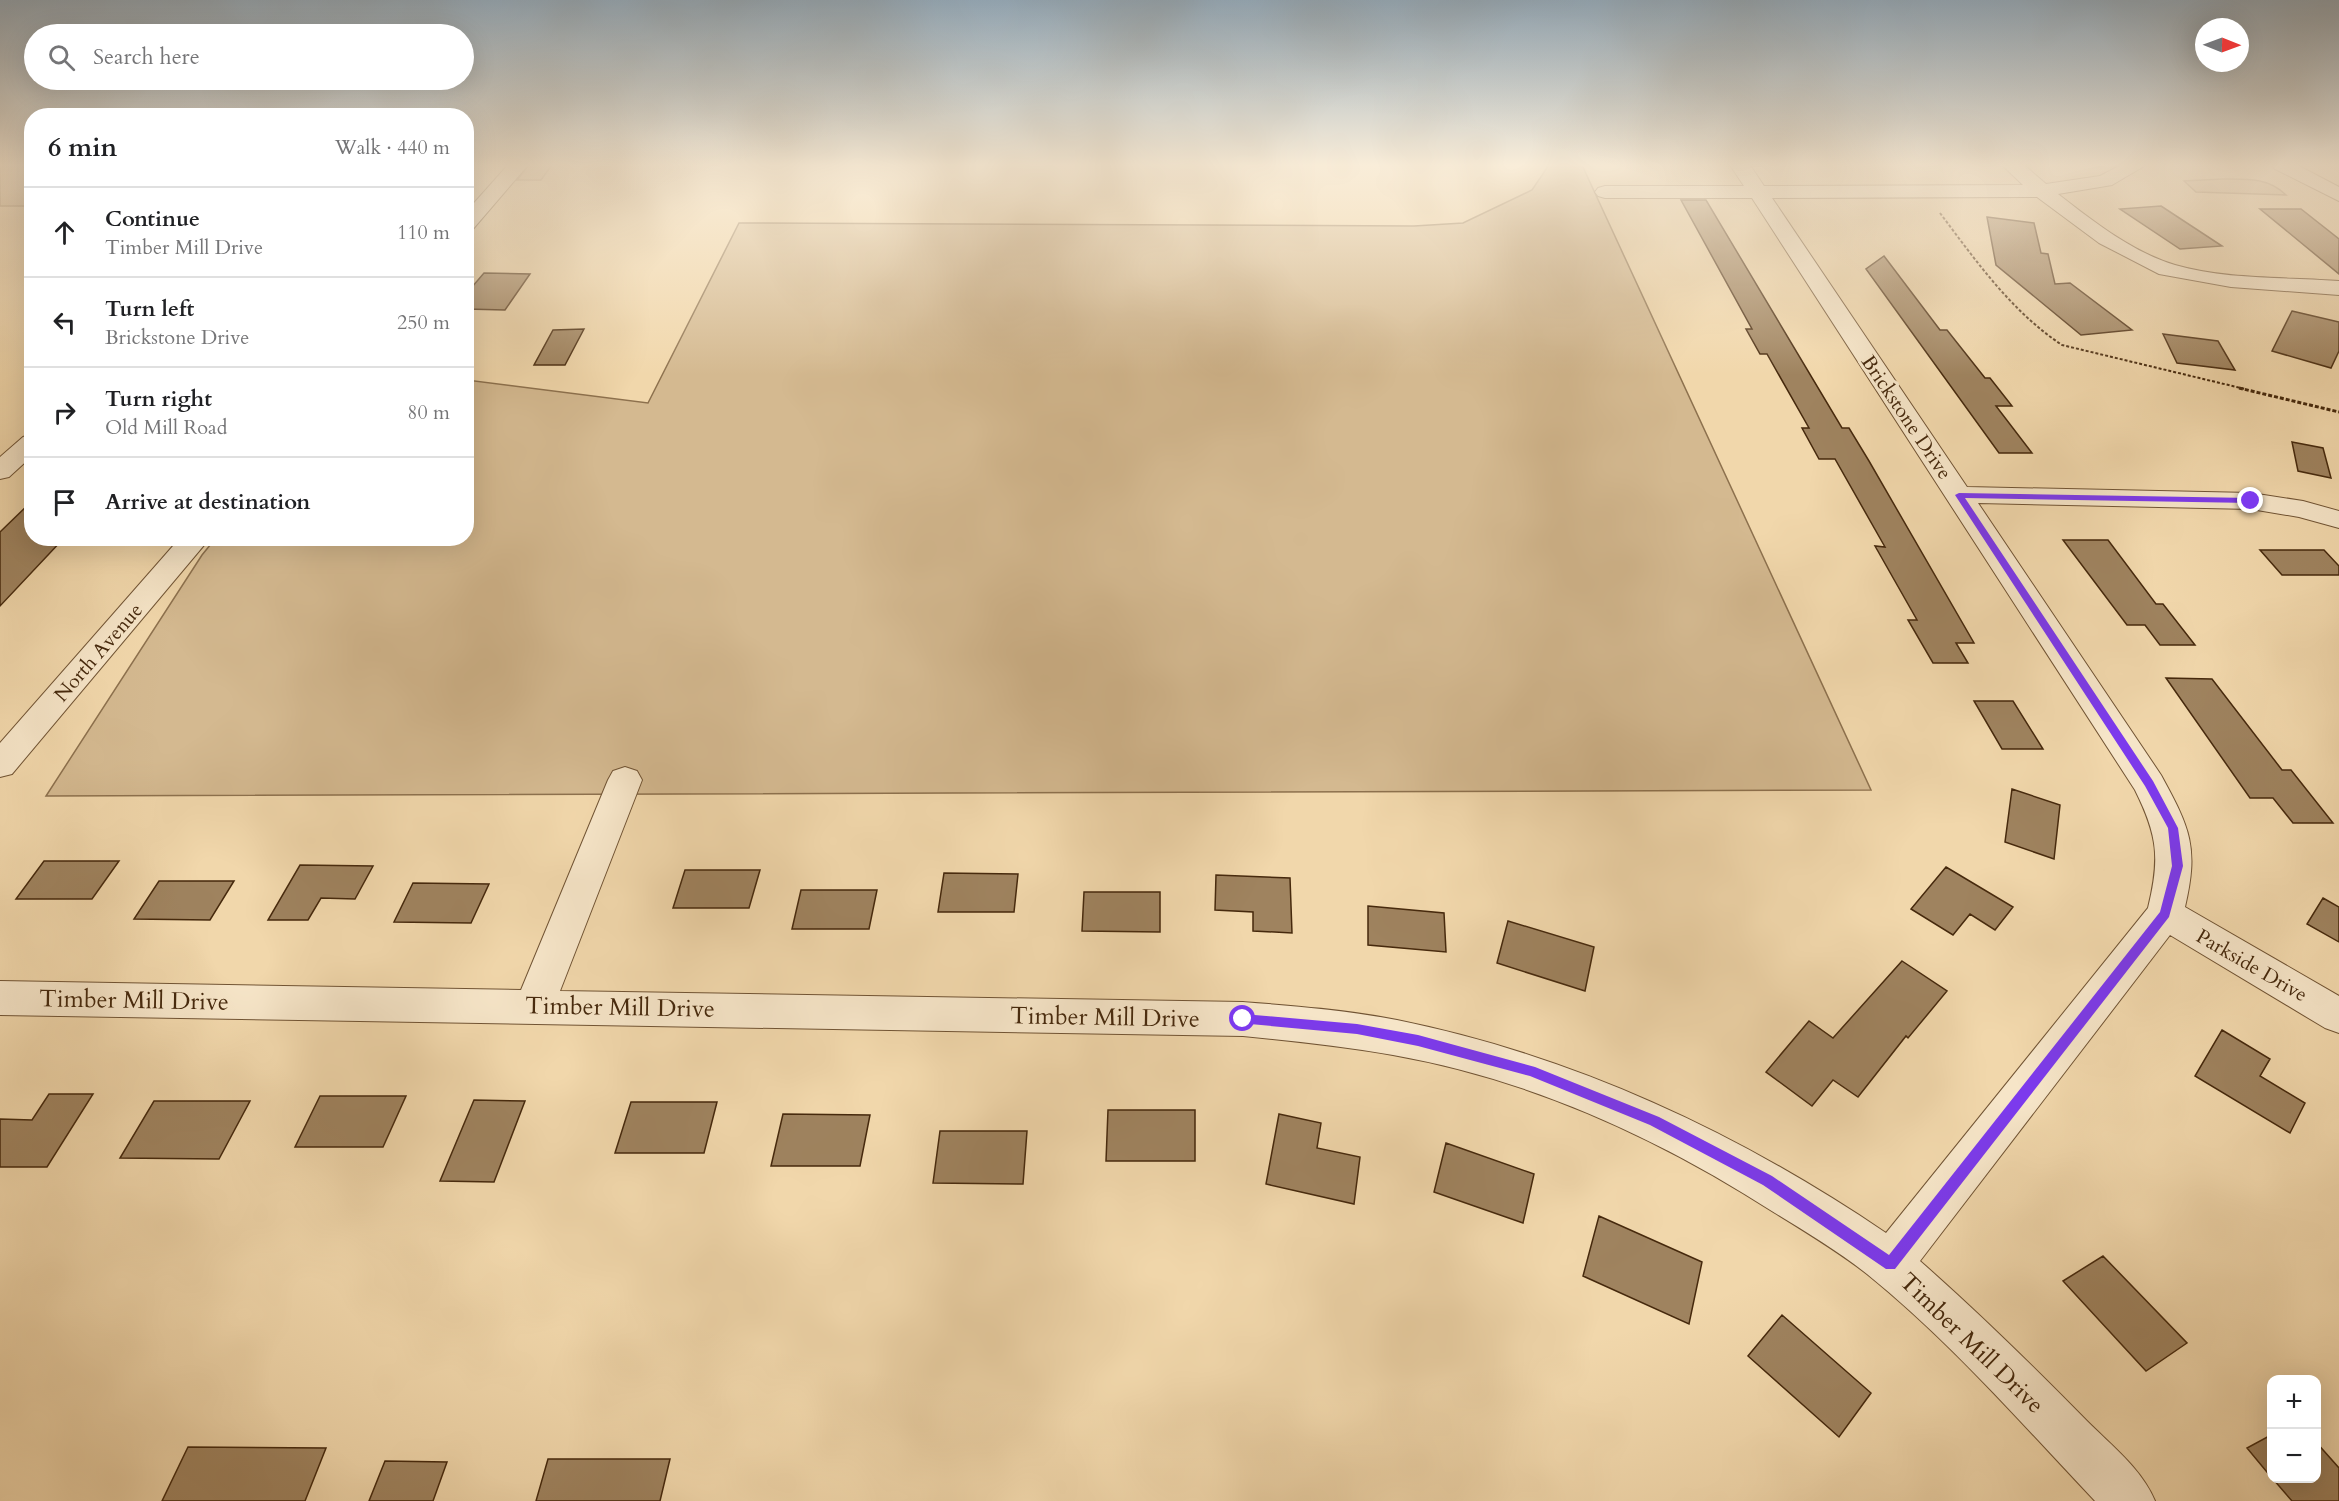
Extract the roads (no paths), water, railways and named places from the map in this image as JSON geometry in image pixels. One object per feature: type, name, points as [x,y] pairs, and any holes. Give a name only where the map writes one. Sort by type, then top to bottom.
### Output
[{"type":"street","name":"Brickstone Drive","points":[[1787,235],[2149,784],[2173,828],[2177,866],[2165,914],[1890,1264]]},
{"type":"street","points":[[2105,235],[2136,256],[2177,272],[2206,278],[2339,288]]},
{"type":"street","points":[[2164,294],[2177,272]]},
{"type":"street","points":[[0,471],[24,449]]},
{"type":"street","points":[[1959,495],[2251,501],[2303,509],[2339,520]]},
{"type":"street","name":"North Avenue","points":[[0,765],[189,546]]},
{"type":"street","points":[[534,1006],[625,780]]},
{"type":"street","name":"Parkside Drive","points":[[2165,914],[2339,1016]]},
{"type":"street","name":"Timber Mill Drive","points":[[0,998],[1243,1019],[1296,1022],[1398,1037],[1531,1071],[1655,1121],[1767,1181],[1890,1264],[2006,1373],[2130,1501]]}]
